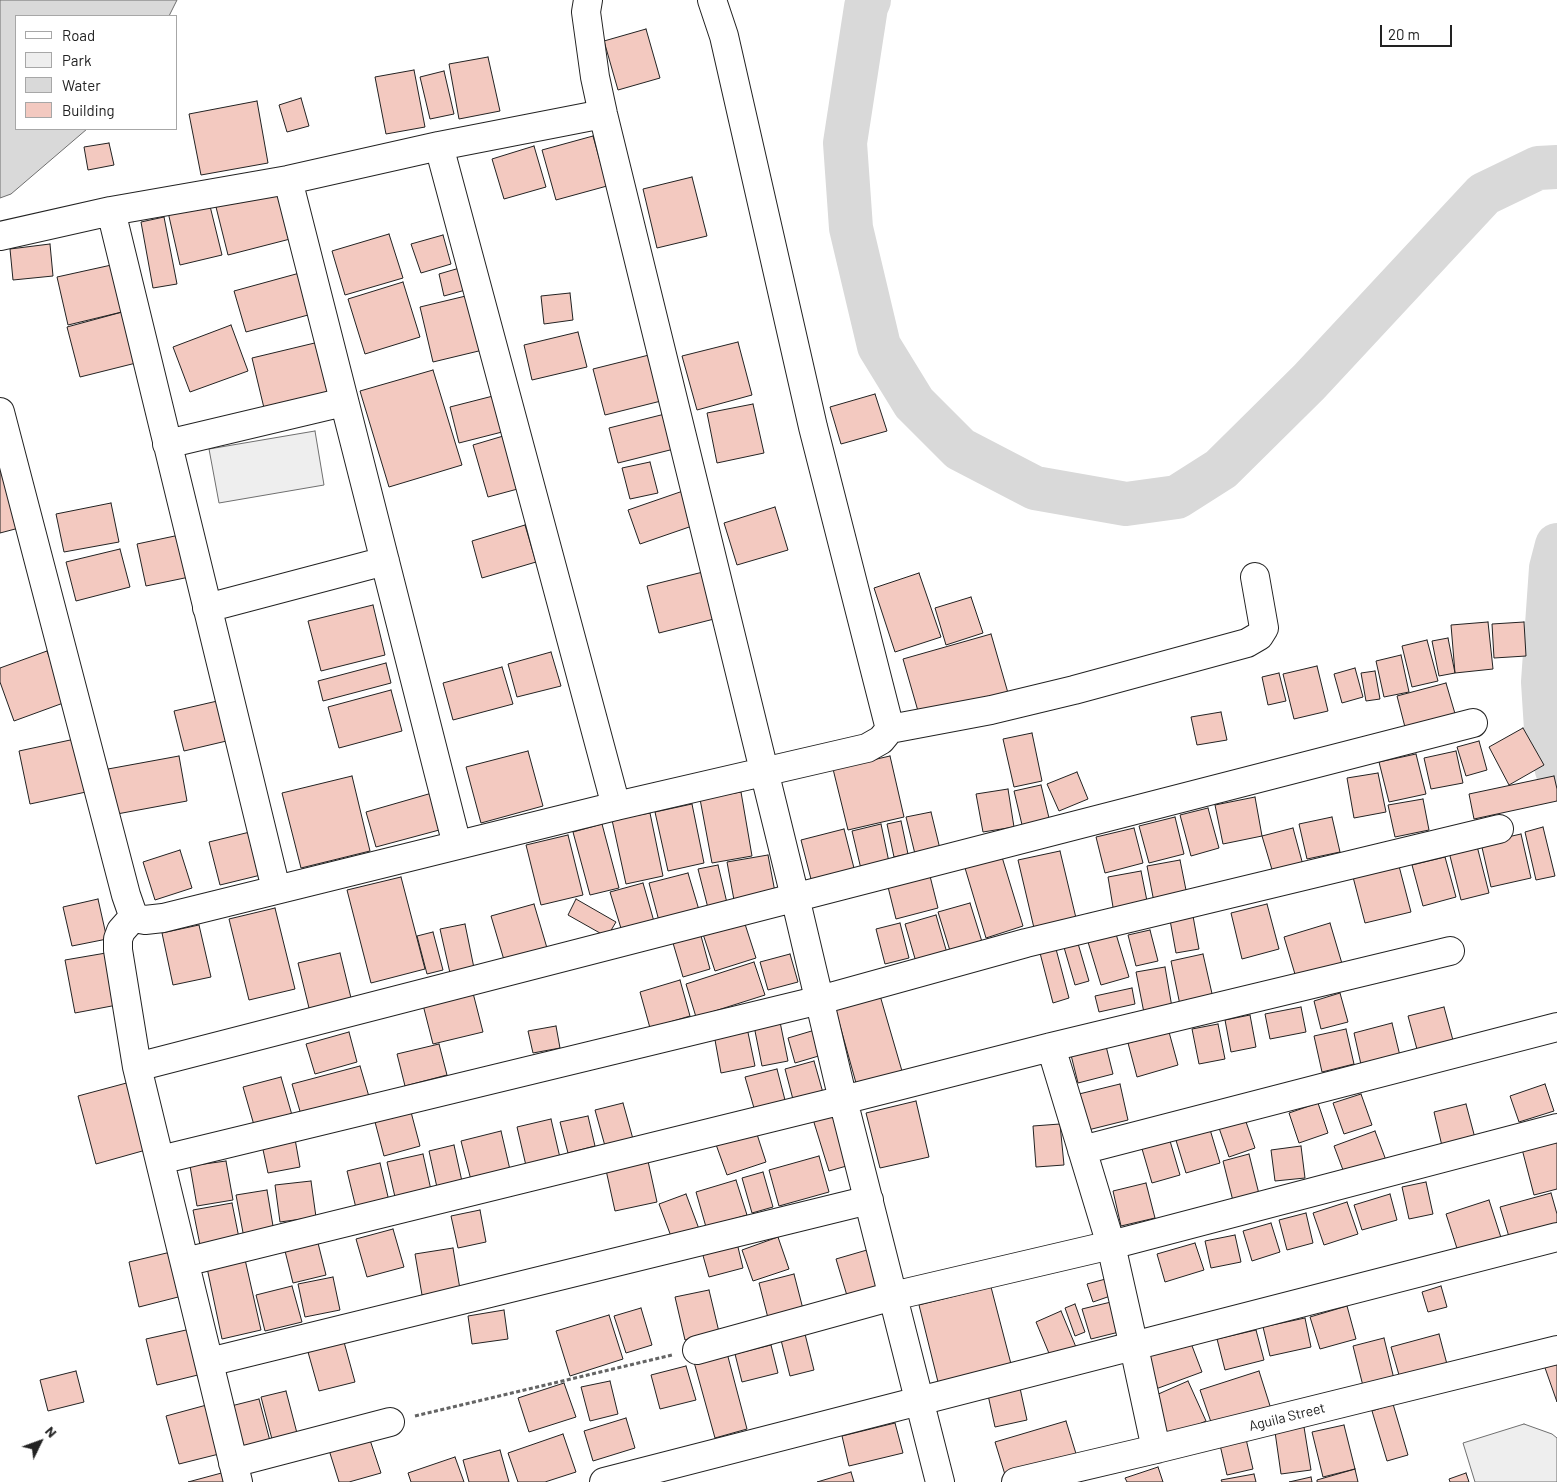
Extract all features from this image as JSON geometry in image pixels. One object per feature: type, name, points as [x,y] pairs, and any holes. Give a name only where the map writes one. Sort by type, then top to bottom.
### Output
[{"type":"street","points":[[588,0],[586,12],[595,77],[603,114],[765,771],[843,1100],[940,1482]]},
{"type":"street","points":[[712,0],[724,36],[814,427],[890,729]]},
{"type":"street","points":[[0,236],[111,211],[288,180],[439,146],[603,114]]},
{"type":"street","points":[[439,146],[616,806]]},
{"type":"street","points":[[288,180],[457,845]]},
{"type":"street","points":[[111,211],[276,889]]},
{"type":"street","points":[[167,444],[344,402]]},
{"type":"street","points":[[0,412],[126,895],[134,918]]},
{"type":"street","points":[[207,608],[385,561]]},
{"type":"street","points":[[134,918],[145,920],[163,918],[616,806],[867,748],[881,740],[890,729],[991,710],[1074,690],[1248,643],[1259,636],[1264,628],[1255,577]]},
{"type":"street","points":[[137,1066],[1473,723]]},
{"type":"street","points":[[160,1160],[820,1000],[1026,943],[1499,829]]},
{"type":"street","points":[[134,918],[121,931],[118,939],[118,950],[137,1066],[236,1473],[390,1422]]},
{"type":"street","points":[[185,1262],[1051,1047],[1450,951]]},
{"type":"street","points":[[1082,1150],[1557,1027]]},
{"type":"street","points":[[1051,1047],[1110,1245],[1156,1449]]},
{"type":"street","points":[[697,1350],[893,1296],[1110,1245],[1557,1128]]},
{"type":"street","points":[[209,1362],[869,1200]]},
{"type":"street","points":[[604,1482],[1557,1238]]},
{"type":"street","name":"Aguila Street","points":[[1016,1482],[1557,1350]]},
{"type":"path","points":[[390,1422],[697,1350]]},
{"type":"green space","points":[[315,431],[324,485],[219,503],[209,449]]},
{"type":"green space","points":[[1524,1424],[1552,1434],[1557,1438],[1557,1482],[1475,1482],[1463,1443]]},
{"type":"water","points":[[0,0],[177,0],[170,15],[15,15],[15,130],[86,130],[11,194],[0,198]]},
{"type":"building","points":[[646,29],[660,78],[618,90],[604,41]]},
{"type":"building","points":[[488,57],[500,111],[459,119],[449,64]]},
{"type":"building","points":[[414,70],[425,127],[386,134],[375,77]]},
{"type":"building","points":[[444,71],[454,114],[430,119],[420,77]]},
{"type":"building","points":[[301,98],[309,126],[287,132],[279,105]]},
{"type":"building","points":[[257,101],[268,163],[201,175],[189,114]]},
{"type":"building","points":[[593,136],[607,186],[556,200],[542,150]]},
{"type":"building","points":[[109,143],[114,165],[88,170],[84,147]]},
{"type":"building","points":[[534,146],[546,187],[504,199],[492,159]]},
{"type":"building","points":[[692,177],[707,236],[657,248],[643,189]]},
{"type":"building","points":[[281,187],[294,238],[228,255],[215,203]]},
{"type":"building","points":[[209,202],[222,255],[180,265],[168,212]]},
{"type":"building","points":[[164,217],[177,284],[153,288],[141,222]]},
{"type":"building","points":[[389,234],[403,278],[345,295],[332,251]]},
{"type":"building","points":[[443,235],[451,264],[421,273],[411,244]]},
{"type":"building","points":[[50,244],[53,276],[13,280],[10,249]]},
{"type":"building","points":[[116,264],[126,311],[68,325],[57,277]]},
{"type":"building","points":[[463,267],[469,289],[444,296],[439,274]]},
{"type":"building","points":[[307,271],[319,312],[246,332],[234,291]]},
{"type":"building","points":[[403,282],[420,337],[365,354],[348,299]]},
{"type":"building","points":[[570,293],[573,320],[544,324],[541,296]]},
{"type":"building","points":[[474,294],[487,349],[433,362],[420,307]]},
{"type":"building","points":[[126,311],[140,362],[80,377],[67,327]]},
{"type":"building","points":[[231,325],[248,371],[190,392],[173,347]]},
{"type":"building","points":[[578,332],[587,367],[532,380],[524,345]]},
{"type":"building","points":[[323,341],[335,391],[264,408],[252,358]]},
{"type":"building","points":[[738,342],[752,395],[697,410],[682,356]]},
{"type":"building","points":[[653,354],[665,400],[605,415],[593,369]]},
{"type":"building","points":[[433,370],[462,465],[389,487],[360,391]]},
{"type":"building","points":[[875,394],[887,431],[841,444],[830,407]]},
{"type":"building","points":[[497,395],[506,431],[459,443],[450,407]]},
{"type":"building","points":[[753,404],[764,453],[717,463],[707,413]]},
{"type":"building","points":[[665,414],[674,449],[618,463],[609,428]]},
{"type":"building","points":[[510,434],[525,487],[488,497],[473,445]]},
{"type":"building","points":[[0,462],[19,528],[0,533]]},
{"type":"building","points":[[650,462],[658,493],[630,499],[622,468]]},
{"type":"building","points":[[683,491],[695,525],[640,544],[628,510]]},
{"type":"building","points":[[111,503],[119,542],[64,552],[56,514]]},
{"type":"building","points":[[775,507],[788,550],[737,565],[724,523]]},
{"type":"building","points":[[525,525],[536,562],[482,578],[472,541]]},
{"type":"building","points":[[189,533],[199,575],[146,586],[137,544]]},
{"type":"building","points":[[120,549],[130,587],[76,601],[66,562]]},
{"type":"building","points":[[707,571],[718,618],[659,633],[647,586]]},
{"type":"building","points":[[919,573],[941,637],[895,652],[874,588]]},
{"type":"building","points":[[971,597],[983,633],[946,645],[935,608]]},
{"type":"building","points":[[373,605],[385,655],[321,671],[308,621]]},
{"type":"building","points":[[1488,622],[1493,669],[1455,673],[1451,625]]},
{"type":"building","points":[[1524,622],[1526,656],[1494,658],[1492,624]]},
{"type":"building","points":[[991,634],[1008,693],[920,718],[903,659]]},
{"type":"building","points":[[1448,638],[1455,673],[1439,676],[1432,641]]},
{"type":"building","points":[[1427,640],[1438,681],[1412,687],[1402,646]]},
{"type":"building","points":[[47,651],[66,702],[14,721],[0,682],[0,668]]},
{"type":"building","points":[[551,652],[561,686],[517,697],[508,664]]},
{"type":"building","points":[[1401,655],[1409,692],[1384,697],[1376,661]]},
{"type":"building","points":[[386,663],[391,683],[323,701],[318,681]]},
{"type":"building","points":[[1317,666],[1328,711],[1294,719],[1283,674]]},
{"type":"building","points":[[502,667],[513,704],[453,720],[443,683]]},
{"type":"building","points":[[1355,668],[1363,697],[1342,703],[1334,674]]},
{"type":"building","points":[[1375,671],[1380,699],[1366,701],[1361,673]]},
{"type":"building","points":[[1279,673],[1286,701],[1268,705],[1262,677]]},
{"type":"building","points":[[1446,683],[1456,717],[1406,731],[1397,696]]},
{"type":"building","points":[[391,690],[402,731],[339,748],[328,707]]},
{"type":"building","points":[[226,699],[235,739],[184,751],[174,711]]},
{"type":"building","points":[[1221,712],[1227,740],[1197,745],[1191,717]]},
{"type":"building","points":[[1523,728],[1544,765],[1509,785],[1489,747]]},
{"type":"building","points":[[1032,733],[1042,781],[1014,787],[1003,739]]},
{"type":"building","points":[[75,739],[86,792],[30,804],[19,751]]},
{"type":"building","points":[[1479,741],[1487,770],[1466,776],[1457,747]]},
{"type":"building","points":[[528,751],[543,806],[481,823],[466,767]]},
{"type":"building","points":[[1456,751],[1463,783],[1431,789],[1424,758]]},
{"type":"building","points":[[1416,754],[1426,794],[1389,802],[1379,762]]},
{"type":"building","points":[[179,756],[187,801],[117,814],[108,769]]},
{"type":"building","points":[[890,756],[904,817],[848,830],[833,769]]},
{"type":"building","points":[[1077,772],[1088,799],[1059,811],[1047,784]]},
{"type":"building","points":[[1378,773],[1386,812],[1354,818],[1347,778]]},
{"type":"building","points":[[352,776],[370,851],[301,868],[282,793]]},
{"type":"building","points":[[1554,776],[1557,801],[1474,819],[1469,794]]},
{"type":"building","points":[[1041,785],[1050,822],[1023,829],[1014,791]]},
{"type":"building","points":[[1008,789],[1014,827],[983,832],[976,794]]},
{"type":"building","points":[[741,792],[752,856],[712,863],[700,799]]},
{"type":"building","points":[[432,793],[443,829],[376,847],[366,812]]},
{"type":"building","points":[[1255,797],[1262,836],[1223,844],[1215,805]]},
{"type":"building","points":[[1423,799],[1429,830],[1395,837],[1388,805]]},
{"type":"building","points":[[692,804],[704,863],[668,871],[655,812]]},
{"type":"building","points":[[1208,808],[1219,848],[1191,856],[1180,815]]},
{"type":"building","points":[[931,812],[940,849],[915,854],[906,817]]},
{"type":"building","points":[[650,813],[663,876],[626,884],[612,820]]},
{"type":"building","points":[[1175,817],[1184,854],[1149,863],[1139,826]]},
{"type":"building","points":[[1332,817],[1340,852],[1307,859],[1299,824]]},
{"type":"building","points":[[901,821],[908,854],[894,857],[887,824]]},
{"type":"building","points":[[602,824],[619,888],[590,895],[573,832]]},
{"type":"building","points":[[881,824],[889,862],[861,869],[852,831]]},
{"type":"building","points":[[1543,827],[1555,876],[1536,880],[1525,832]]},
{"type":"building","points":[[1134,828],[1143,863],[1105,873],[1096,837]]},
{"type":"building","points":[[1293,828],[1303,865],[1273,873],[1262,836]]},
{"type":"building","points":[[844,829],[855,872],[812,883],[801,840]]},
{"type":"building","points":[[258,830],[269,873],[220,885],[209,842]]},
{"type":"building","points":[[1521,834],[1531,878],[1491,887],[1481,843]]},
{"type":"building","points":[[568,835],[583,895],[541,905],[526,845]]},
{"type":"building","points":[[1477,846],[1489,893],[1461,900],[1449,852]]},
{"type":"building","points":[[180,850],[192,888],[155,900],[143,862]]},
{"type":"building","points":[[1060,851],[1076,918],[1034,928],[1018,860]]},
{"type":"building","points":[[768,855],[775,892],[734,900],[727,862]]},
{"type":"building","points":[[1002,857],[1023,926],[986,938],[965,868]]},
{"type":"building","points":[[1445,857],[1456,897],[1423,906],[1412,865]]},
{"type":"building","points":[[1180,860],[1187,895],[1154,902],[1147,866]]},
{"type":"building","points":[[718,865],[727,903],[708,908],[698,869]]},
{"type":"building","points":[[1399,866],[1411,912],[1365,923],[1353,877]]},
{"type":"building","points":[[1141,871],[1148,906],[1114,913],[1108,877]]},
{"type":"building","points":[[688,873],[699,910],[659,921],[649,883]]},
{"type":"building","points":[[930,876],[938,908],[896,919],[888,887]]},
{"type":"building","points":[[401,877],[425,969],[371,983],[347,890]]},
{"type":"building","points":[[643,883],[655,925],[623,935],[610,892]]},
{"type":"building","points":[[98,899],[107,939],[72,946],[63,907]]},
{"type":"building","points":[[576,899],[616,922],[607,937],[568,915]]},
{"type":"building","points":[[970,903],[983,945],[951,954],[938,912]]},
{"type":"building","points":[[534,904],[547,948],[504,960],[491,916]]},
{"type":"building","points":[[1267,904],[1279,949],[1242,959],[1231,913]]},
{"type":"building","points":[[275,908],[295,989],[249,1000],[229,919]]},
{"type":"building","points":[[936,915],[947,953],[916,962],[905,924]]},
{"type":"building","points":[[1193,916],[1199,949],[1176,953],[1170,920]]},
{"type":"building","points":[[744,921],[756,958],[715,971],[703,934]]},
{"type":"building","points":[[900,923],[909,958],[885,964],[876,929]]},
{"type":"building","points":[[1330,923],[1343,967],[1297,981],[1284,937]]},
{"type":"building","points":[[465,924],[474,968],[450,973],[440,929]]},
{"type":"building","points":[[199,925],[211,977],[173,985],[162,933]]},
{"type":"building","points":[[1150,930],[1158,961],[1136,966],[1128,935]]},
{"type":"building","points":[[433,932],[443,970],[427,974],[417,936]]},
{"type":"building","points":[[1116,934],[1129,977],[1101,985],[1088,942]]},
{"type":"building","points":[[701,936],[710,969],[683,977],[673,943]]},
{"type":"building","points":[[1077,940],[1089,981],[1075,985],[1063,944]]},
{"type":"building","points":[[1056,949],[1069,998],[1053,1003],[1040,953]]},
{"type":"building","points":[[106,953],[117,1005],[75,1013],[65,960]]},
{"type":"building","points":[[340,953],[352,1002],[310,1012],[298,963]]},
{"type":"building","points":[[790,954],[798,982],[768,990],[760,962]]},
{"type":"building","points":[[1203,954],[1213,998],[1180,1005],[1171,961]]},
{"type":"building","points":[[754,962],[765,995],[696,1017],[686,984]]},
{"type":"building","points":[[1165,967],[1173,1013],[1145,1018],[1136,972]]},
{"type":"building","points":[[680,980],[690,1016],[650,1028],[640,992]]},
{"type":"building","points":[[1132,988],[1135,1004],[1099,1012],[1095,996]]},
{"type":"building","points":[[472,989],[483,1032],[433,1044],[422,1001]]},
{"type":"building","points":[[879,992],[902,1071],[856,1083],[834,1004]]},
{"type":"building","points":[[1340,993],[1348,1022],[1321,1029],[1314,1001]]},
{"type":"building","points":[[1301,1007],[1306,1032],[1270,1039],[1265,1014]]},
{"type":"building","points":[[1444,1007],[1454,1044],[1418,1053],[1408,1016]]},
{"type":"building","points":[[1250,1015],[1256,1047],[1231,1052],[1225,1020]]},
{"type":"building","points":[[779,1017],[788,1061],[762,1066],[753,1021]]},
{"type":"building","points":[[746,1023],[755,1066],[721,1073],[713,1029]]},
{"type":"building","points":[[1392,1023],[1401,1060],[1362,1069],[1354,1033]]},
{"type":"building","points":[[1218,1024],[1225,1059],[1199,1064],[1192,1029]]},
{"type":"building","points":[[556,1026],[560,1048],[533,1053],[528,1031]]},
{"type":"building","points":[[1346,1029],[1354,1064],[1322,1072],[1314,1036]]},
{"type":"building","points":[[815,1030],[822,1055],[795,1063],[788,1038]]},
{"type":"building","points":[[349,1032],[357,1062],[315,1074],[306,1044]]},
{"type":"building","points":[[1169,1032],[1178,1065],[1137,1077],[1128,1043]]},
{"type":"building","points":[[1104,1038],[1113,1074],[1078,1083],[1069,1047]]},
{"type":"building","points":[[439,1044],[447,1075],[405,1086],[397,1054]]},
{"type":"building","points":[[814,1061],[825,1100],[795,1107],[785,1069]]},
{"type":"building","points":[[360,1066],[370,1100],[302,1118],[292,1084]]},
{"type":"building","points":[[777,1069],[785,1100],[754,1108],[745,1077]]},
{"type":"building","points":[[281,1077],[294,1122],[256,1132],[243,1087]]},
{"type":"building","points":[[134,1081],[153,1148],[96,1164],[78,1096]]},
{"type":"building","points":[[1120,1084],[1128,1120],[1088,1130],[1079,1094]]},
{"type":"building","points":[[1545,1084],[1554,1111],[1519,1122],[1510,1096]]},
{"type":"building","points":[[1361,1094],[1372,1125],[1344,1134],[1333,1103]]},
{"type":"building","points":[[916,1101],[929,1157],[880,1168],[866,1113]]},
{"type":"building","points":[[623,1103],[633,1139],[605,1146],[595,1110]]},
{"type":"building","points":[[1318,1103],[1328,1133],[1299,1143],[1289,1113]]},
{"type":"building","points":[[1466,1104],[1475,1138],[1442,1146],[1434,1112]]},
{"type":"building","points":[[833,1110],[850,1165],[829,1171],[812,1116]]},
{"type":"building","points":[[411,1112],[420,1146],[384,1156],[375,1122]]},
{"type":"building","points":[[588,1116],[595,1146],[568,1153],[560,1122]]},
{"type":"building","points":[[1244,1116],[1255,1148],[1229,1157],[1218,1125]]},
{"type":"building","points":[[551,1119],[561,1162],[527,1170],[517,1127]]},
{"type":"building","points":[[1060,1124],[1064,1165],[1036,1167],[1033,1126]]},
{"type":"building","points":[[754,1125],[766,1162],[727,1175],[714,1139]]},
{"type":"building","points":[[1209,1126],[1220,1163],[1186,1173],[1175,1137]]},
{"type":"building","points":[[501,1131],[511,1174],[472,1184],[461,1141]]},
{"type":"building","points":[[1375,1131],[1387,1163],[1346,1178],[1334,1146]]},
{"type":"building","points":[[1168,1134],[1180,1175],[1152,1183],[1140,1142]]},
{"type":"building","points":[[295,1139],[300,1167],[268,1173],[262,1145]]},
{"type":"building","points":[[1557,1139],[1557,1189],[1534,1195],[1522,1149]]},
{"type":"building","points":[[454,1145],[463,1186],[438,1192],[429,1151]]},
{"type":"building","points":[[1301,1146],[1305,1178],[1275,1181],[1271,1150]]},
{"type":"building","points":[[646,1152],[657,1202],[615,1211],[604,1161]]},
{"type":"building","points":[[423,1154],[431,1190],[395,1197],[387,1162]]},
{"type":"building","points":[[1249,1154],[1259,1194],[1233,1201],[1223,1161]]},
{"type":"building","points":[[819,1156],[829,1192],[779,1206],[769,1170]]},
{"type":"building","points":[[226,1161],[233,1200],[197,1206],[190,1166]]},
{"type":"building","points":[[380,1163],[389,1201],[356,1208],[347,1171]]},
{"type":"building","points":[[763,1172],[773,1207],[752,1213],[742,1178]]},
{"type":"building","points":[[736,1180],[747,1215],[706,1227],[696,1192]]},
{"type":"building","points":[[311,1181],[316,1217],[280,1222],[275,1185]]},
{"type":"building","points":[[1426,1182],[1433,1214],[1409,1219],[1402,1187]]},
{"type":"building","points":[[1146,1183],[1155,1218],[1121,1226],[1113,1191]]},
{"type":"building","points":[[267,1190],[274,1232],[244,1238],[236,1195]]},
{"type":"building","points":[[1551,1193],[1557,1214],[1557,1227],[1510,1240],[1500,1207]]},
{"type":"building","points":[[686,1194],[699,1229],[672,1239],[659,1204]]},
{"type":"building","points":[[1390,1194],[1397,1220],[1362,1230],[1354,1205]]},
{"type":"building","points":[[1489,1200],[1504,1247],[1461,1261],[1446,1214]]},
{"type":"building","points":[[1347,1202],[1358,1234],[1324,1245],[1313,1213]]},
{"type":"building","points":[[232,1203],[239,1238],[200,1245],[193,1210]]},
{"type":"building","points":[[480,1210],[486,1242],[458,1248],[451,1216]]},
{"type":"building","points":[[1306,1213],[1313,1243],[1287,1250],[1279,1220]]},
{"type":"building","points":[[1271,1223],[1280,1252],[1252,1261],[1243,1231]]},
{"type":"building","points":[[393,1229],[404,1267],[367,1277],[356,1239]]},
{"type":"building","points":[[1235,1235],[1241,1262],[1211,1268],[1205,1241]]},
{"type":"building","points":[[778,1237],[789,1269],[753,1281],[742,1250]]},
{"type":"building","points":[[318,1243],[326,1275],[293,1283],[285,1251]]},
{"type":"building","points":[[737,1243],[743,1268],[709,1277],[702,1252]]},
{"type":"building","points":[[1195,1243],[1204,1270],[1165,1282],[1157,1254]]},
{"type":"building","points":[[453,1248],[460,1289],[422,1295],[415,1254]]},
{"type":"building","points":[[867,1250],[879,1290],[848,1299],[836,1259]]},
{"type":"building","points":[[175,1251],[186,1295],[139,1307],[129,1262]]},
{"type":"building","points":[[244,1255],[261,1330],[222,1339],[206,1263]]},
{"type":"building","points":[[794,1274],[803,1309],[768,1318],[759,1283]]},
{"type":"building","points":[[333,1277],[340,1310],[305,1317],[298,1284]]},
{"type":"building","points":[[1113,1277],[1119,1293],[1093,1302],[1087,1284]]},
{"type":"building","points":[[292,1286],[302,1322],[265,1331],[256,1295]]},
{"type":"building","points":[[1441,1286],[1447,1307],[1428,1312],[1422,1292]]},
{"type":"building","points":[[991,1287],[1011,1364],[938,1382],[919,1305]]},
{"type":"building","points":[[709,1290],[719,1332],[685,1340],[675,1297]]},
{"type":"building","points":[[1111,1302],[1119,1332],[1091,1339],[1082,1309]]},
{"type":"building","points":[[1075,1304],[1085,1332],[1075,1336],[1065,1308]]},
{"type":"building","points":[[1347,1306],[1356,1339],[1320,1349],[1310,1317]]},
{"type":"building","points":[[641,1308],[652,1345],[626,1353],[614,1316]]},
{"type":"building","points":[[504,1310],[508,1339],[472,1344],[468,1316]]},
{"type":"building","points":[[1061,1311],[1078,1352],[1053,1363],[1036,1322]]},
{"type":"building","points":[[609,1315],[623,1359],[570,1376],[556,1331]]},
{"type":"building","points":[[1305,1318],[1311,1347],[1270,1356],[1263,1327]]},
{"type":"building","points":[[195,1328],[206,1373],[157,1385],[146,1339]]},
{"type":"building","points":[[1256,1330],[1264,1360],[1225,1370],[1217,1339]]},
{"type":"building","points":[[805,1334],[814,1370],[790,1376],[781,1340]]},
{"type":"building","points":[[1439,1334],[1448,1368],[1401,1382],[1391,1347]]},
{"type":"building","points":[[1189,1338],[1202,1372],[1153,1390],[1140,1356]]},
{"type":"building","points":[[1384,1338],[1395,1383],[1364,1390],[1353,1346]]},
{"type":"building","points":[[344,1342],[355,1382],[319,1391],[308,1352]]},
{"type":"building","points":[[771,1345],[778,1373],[742,1382],[735,1354]]},
{"type":"building","points":[[727,1353],[747,1429],[715,1438],[694,1362]]},
{"type":"building","points":[[1557,1361],[1557,1402],[1544,1365]]},
{"type":"building","points":[[686,1366],[696,1400],[660,1409],[651,1375]]},
{"type":"building","points":[[76,1371],[84,1402],[48,1411],[40,1380]]},
{"type":"building","points":[[1259,1371],[1271,1409],[1213,1428],[1200,1390]]},
{"type":"building","points":[[610,1381],[618,1414],[590,1421],[581,1387]]},
{"type":"building","points":[[1188,1381],[1206,1421],[1166,1439],[1147,1399]]},
{"type":"building","points":[[564,1383],[576,1417],[529,1432],[518,1398]]},
{"type":"building","points":[[1020,1388],[1027,1420],[995,1427],[988,1395]]},
{"type":"building","points":[[286,1391],[298,1437],[273,1443],[261,1397]]},
{"type":"building","points":[[259,1399],[270,1441],[242,1448],[231,1406]]},
{"type":"building","points":[[214,1403],[227,1452],[179,1464],[166,1416]]},
{"type":"building","points":[[1393,1404],[1408,1455],[1387,1461],[1372,1411]]},
{"type":"building","points":[[626,1418],[635,1448],[593,1461],[584,1431]]},
{"type":"building","points":[[1066,1421],[1077,1457],[1006,1478],[995,1442]]},
{"type":"building","points":[[895,1423],[903,1453],[849,1466],[842,1436]]},
{"type":"building","points":[[1344,1425],[1355,1469],[1323,1477],[1312,1432]]},
{"type":"building","points":[[1304,1427],[1311,1470],[1281,1474],[1275,1432]]},
{"type":"building","points":[[563,1434],[576,1472],[545,1482],[518,1482],[508,1453]]},
{"type":"building","points":[[369,1437],[381,1473],[349,1482],[339,1482],[329,1450]]},
{"type":"building","points":[[1246,1439],[1253,1469],[1227,1475],[1220,1445]]},
{"type":"building","points":[[500,1450],[509,1482],[469,1482],[463,1460]]},
{"type":"building","points":[[455,1457],[464,1482],[411,1482],[408,1473]]},
{"type":"building","points":[[1158,1467],[1163,1482],[1127,1482],[1125,1478]]},
{"type":"building","points":[[1355,1469],[1358,1482],[1317,1482],[1317,1480]]},
{"type":"building","points":[[229,1471],[231,1482],[188,1482]]},
{"type":"building","points":[[851,1472],[854,1482],[817,1482]]},
{"type":"building","points":[[1466,1473],[1469,1482],[1450,1482],[1449,1479]]},
{"type":"building","points":[[1254,1474],[1256,1482],[1222,1482],[1221,1480]]},
{"type":"building","points":[[1311,1477],[1312,1482],[1289,1482]]},
{"type":"waterway","points":[[869,0],[866,7],[845,143],[851,228],[879,346],[914,403],[960,449],[1035,488],[1126,504],[1177,497],[1221,469],[1309,382],[1484,194],[1538,168],[1557,167]]},
{"type":"waterway","points":[[1557,545],[1551,568],[1543,682],[1546,729],[1557,770]]}]
